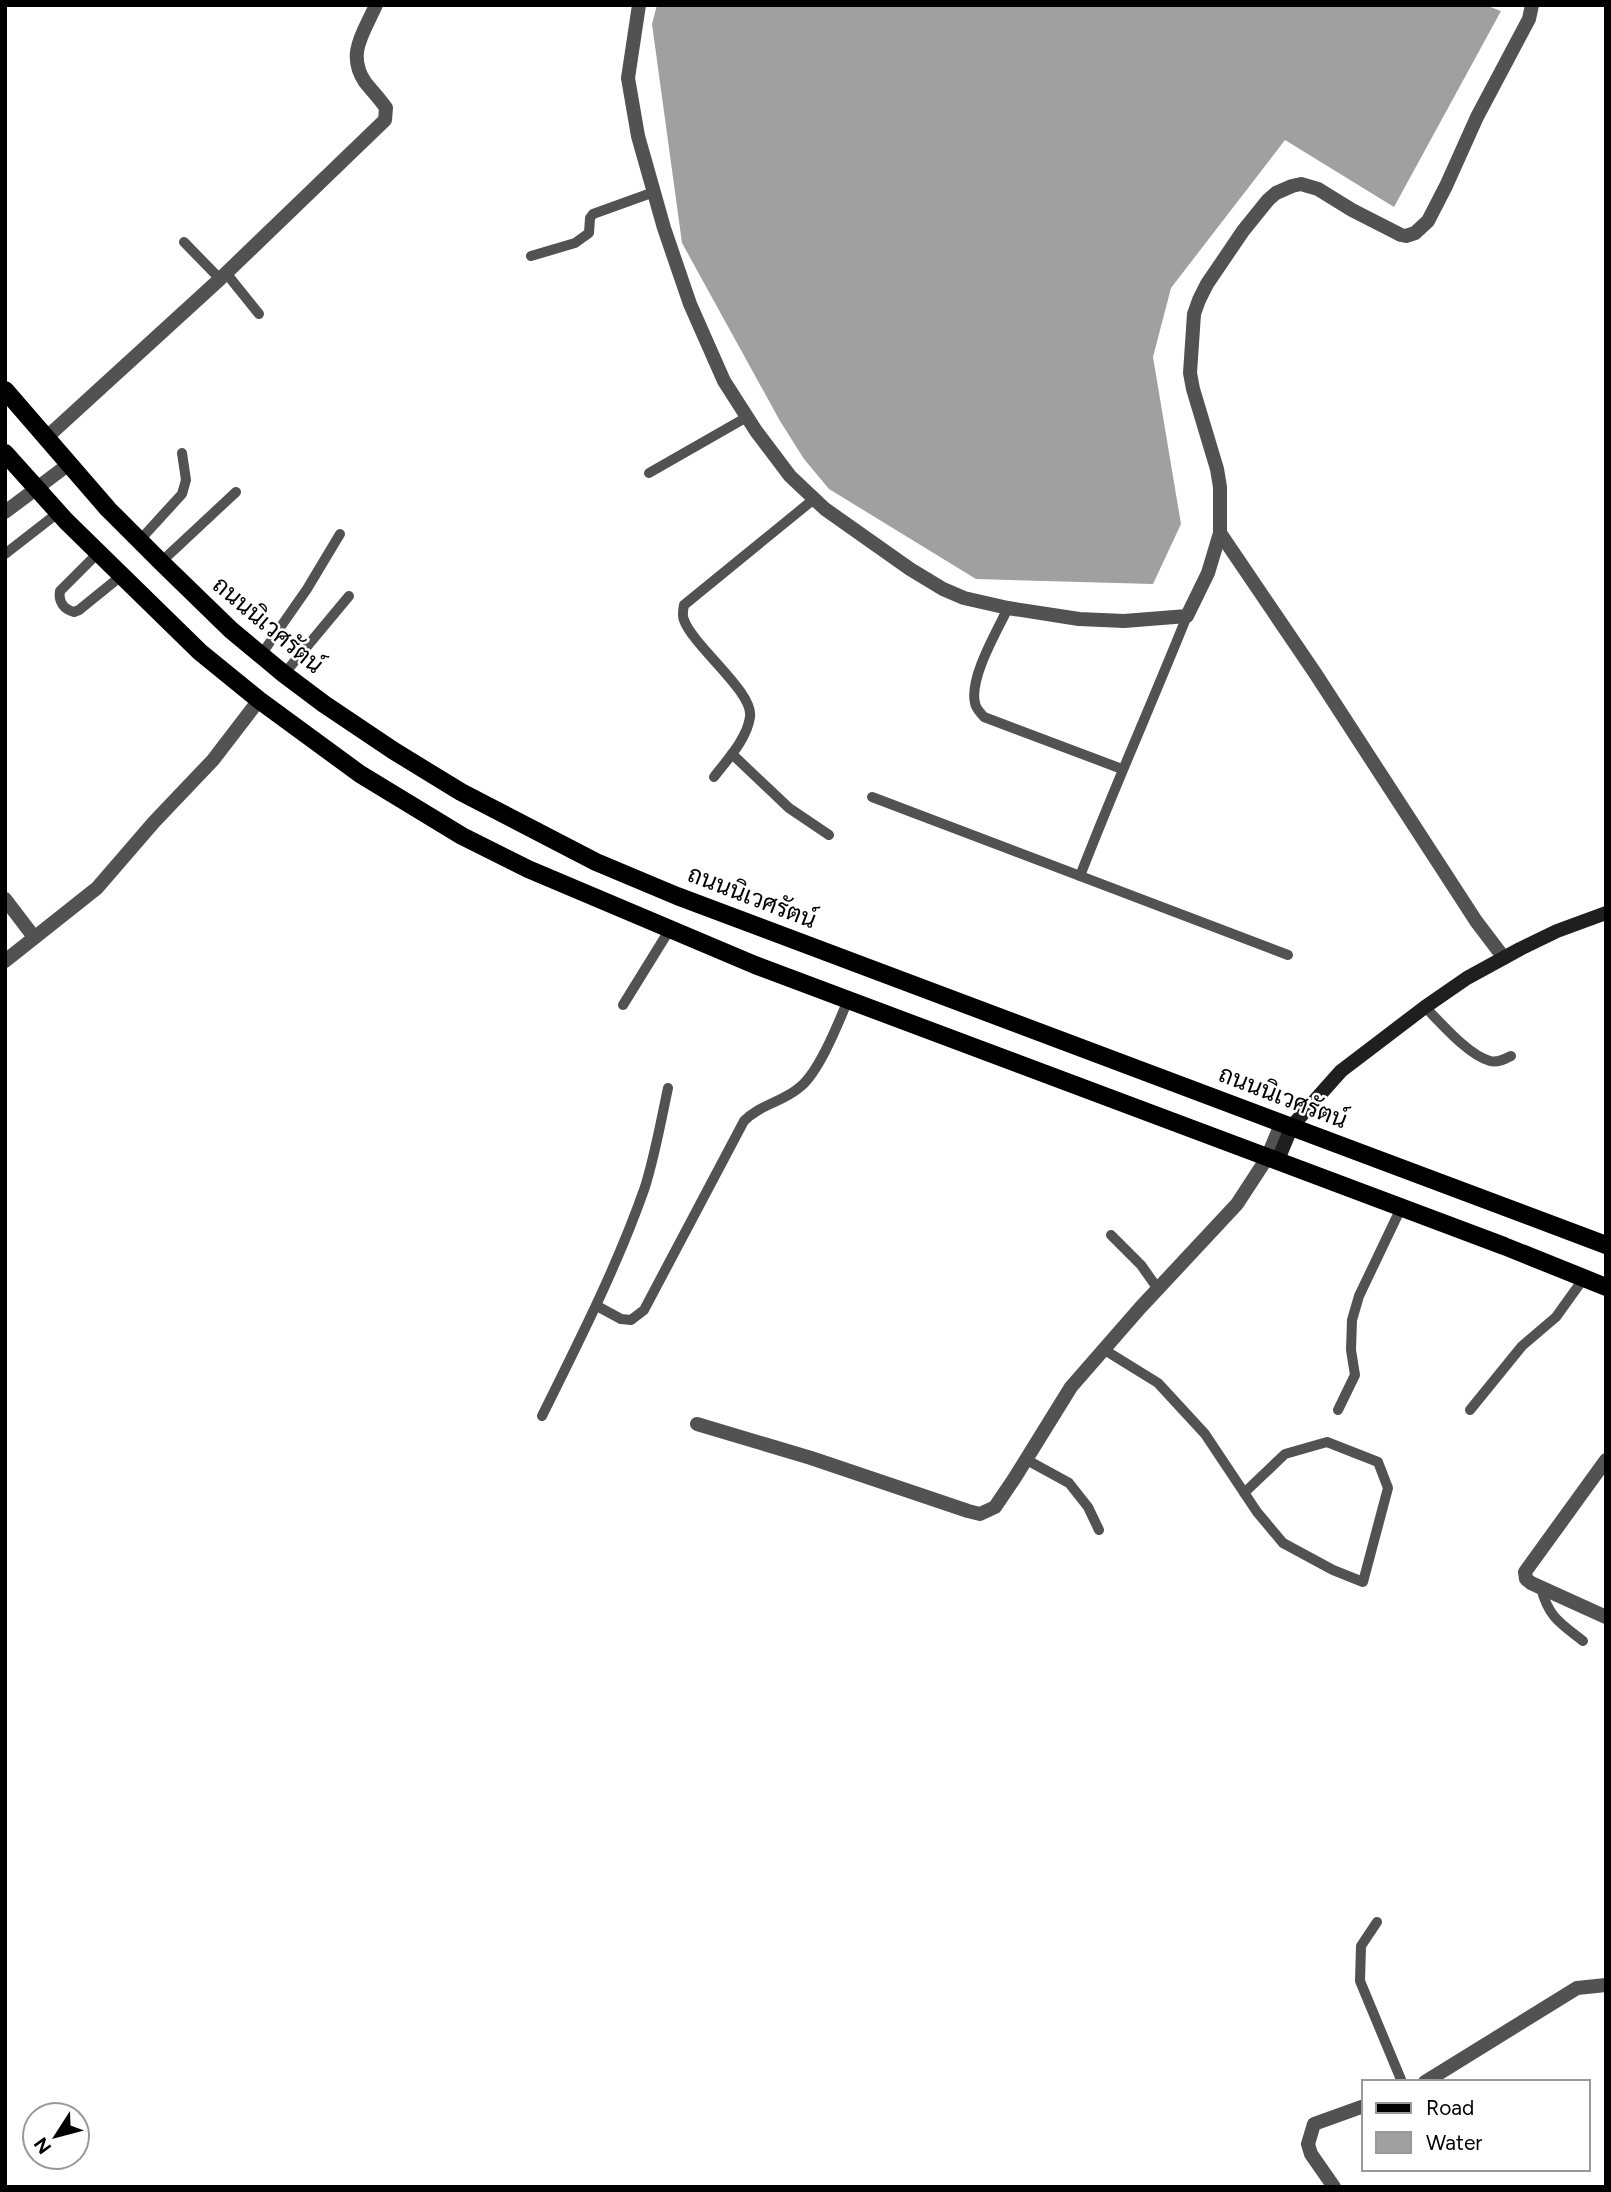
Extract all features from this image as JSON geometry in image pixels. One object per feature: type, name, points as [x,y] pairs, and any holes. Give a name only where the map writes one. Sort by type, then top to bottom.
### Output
[{"type":"main road","name":"ถนนนิเวศรัตน์","points":[[5,390],[140,540],[230,630],[324,704],[461,792],[596,862],[738,919],[1606,1245]]},
{"type":"main road","points":[[5,453],[98,553],[200,652],[259,701],[360,774],[451,830],[528,869],[755,965],[1504,1246],[1606,1287]]},
{"type":"street","points":[[47,437],[223,276],[385,120],[386,108],[364,80],[356,58],[357,49],[376,5]]},
{"type":"street","points":[[639,5],[628,78],[638,136],[654,192],[690,304],[724,381],[790,475],[814,499],[910,569],[943,589],[964,598],[1008,608],[1079,619],[1124,621],[1187,616],[1208,573],[1220,533],[1220,487],[1217,469],[1192,389],[1191,373],[1194,314],[1207,284],[1243,230],[1261,209],[1276,193],[1292,186],[1301,184],[1318,189],[1393,232],[1406,236],[1422,229],[1437,204],[1477,117],[1530,19],[1532,5]]},
{"type":"street","points":[[5,512],[69,464]]},
{"type":"street","points":[[1220,533],[1315,673],[1476,921],[1504,958]]},
{"type":"street","points":[[5,961],[97,888],[213,760],[259,701]]},
{"type":"street","points":[[5,900],[34,937]]},
{"type":"street","points":[[697,1424],[811,1458],[980,1514],[995,1507],[1071,1387],[1237,1204],[1272,1160],[1287,1124],[1341,1071],[1467,978],[1557,931],[1606,913]]},
{"type":"street","points":[[1606,1460],[1525,1572],[1526,1579],[1541,1588],[1606,1617]]},
{"type":"street","points":[[1428,2080],[1577,1988],[1606,1985]]},
{"type":"street","points":[[1334,2187],[1311,2154],[1308,2144],[1314,2124],[1362,2107]]},
{"type":"lane","points":[[531,256],[575,243],[589,233],[590,218],[593,214],[654,192]]},
{"type":"lane","points":[[184,242],[223,276],[259,314]]},
{"type":"lane","points":[[649,473],[747,417]]},
{"type":"lane","points":[[140,540],[182,494],[186,480],[182,453]]},
{"type":"lane","points":[[161,562],[236,492]]},
{"type":"lane","points":[[714,776],[732,754],[750,717],[749,708],[737,688],[683,620],[684,604],[814,499]]},
{"type":"lane","points":[[5,554],[58,512]]},
{"type":"lane","points":[[261,655],[307,590],[340,534]]},
{"type":"lane","points":[[98,553],[60,592],[60,601],[68,610],[79,610],[121,576]]},
{"type":"lane","points":[[284,674],[349,596]]},
{"type":"lane","points":[[1008,608],[975,683],[978,710],[984,717],[1122,769]]},
{"type":"lane","points":[[1080,876],[1187,616]]},
{"type":"lane","points":[[732,754],[789,808],[830,835]]},
{"type":"lane","points":[[872,797],[1288,955]]},
{"type":"lane","points":[[623,1005],[670,929]]},
{"type":"lane","points":[[597,1306],[621,1319],[632,1320],[644,1310],[744,1121],[751,1113],[787,1097],[803,1086],[824,1053],[848,1000]]},
{"type":"lane","points":[[1425,1007],[1462,1045],[1489,1061],[1499,1062],[1511,1056]]},
{"type":"lane","points":[[542,1416],[597,1306],[646,1185],[668,1088]]},
{"type":"lane","points":[[1338,1410],[1355,1375],[1351,1350],[1352,1320],[1359,1296],[1401,1208]]},
{"type":"lane","points":[[1111,1236],[1141,1265],[1158,1289]]},
{"type":"lane","points":[[1470,1410],[1522,1346],[1556,1317],[1584,1278]]},
{"type":"lane","points":[[1103,1349],[1158,1383],[1205,1434],[1244,1493],[1283,1543],[1333,1570],[1363,1582],[1388,1488],[1378,1462],[1327,1442],[1285,1454],[1244,1493]]},
{"type":"lane","points":[[1027,1460],[1069,1483],[1088,1507],[1099,1530]]},
{"type":"lane","points":[[1541,1588],[1546,1606],[1553,1617],[1583,1641]]},
{"type":"lane","points":[[1377,1922],[1361,1946],[1360,1981],[1401,2080]]},
{"type":"water","points":[[657,5],[1485,5],[1501,11],[1394,207],[1285,140],[1171,288],[1153,357],[1181,524],[1153,584],[976,579],[829,489],[804,459],[780,421],[682,243],[652,24]]}]
